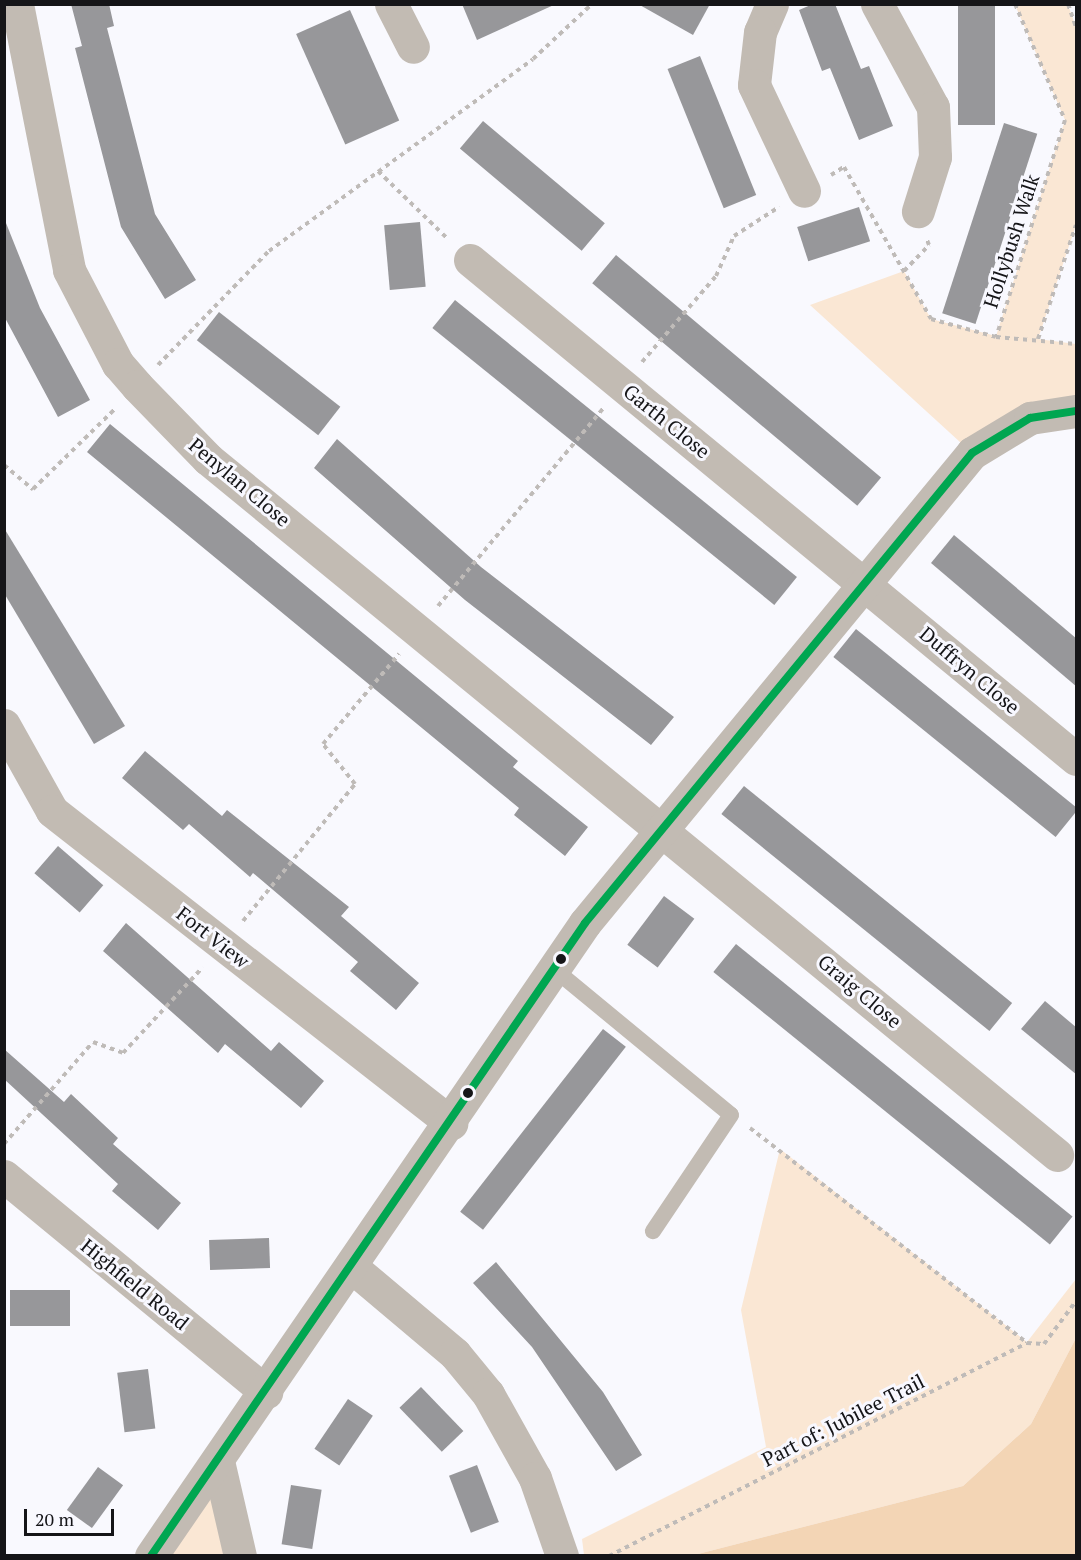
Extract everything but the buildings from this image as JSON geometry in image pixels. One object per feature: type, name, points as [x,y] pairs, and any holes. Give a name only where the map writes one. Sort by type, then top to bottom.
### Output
[{"type":"street","name":"Penylan Close","points":[[17,4],[69,270],[118,364],[208,459],[663,827]]},
{"type":"street","points":[[391,4],[413,47]]},
{"type":"street","points":[[772,4],[760,32],[754,86],[804,191]]},
{"type":"street","points":[[877,4],[933,107],[935,157],[918,211]]},
{"type":"street","name":"Garth Close","points":[[470,260],[864,582]]},
{"type":"street","points":[[151,1556],[352,1268],[554,969],[663,827],[972,453],[1030,418],[1077,411]]},
{"type":"street","name":"Duffryn Close","points":[[864,582],[1077,759]]},
{"type":"street","name":"Fort View","points":[[4,725],[52,811],[451,1123]]},
{"type":"street","name":"Graig Close","points":[[663,827],[1057,1155]]},
{"type":"street","name":"Highfield Road","points":[[10,1192],[266,1392]]},
{"type":"street","points":[[352,1268],[455,1354],[488,1394],[535,1478],[562,1556]]},
{"type":"street","points":[[218,1461],[240,1556]]},
{"type":"lane","points":[[554,969],[731,1115],[652,1232]]},
{"type":"path","points":[[4,465],[33,489],[269,251],[533,59],[592,4]]},
{"type":"path","name":"Hollybush Walk","points":[[1015,4],[1065,120],[996,337],[1077,344]]},
{"type":"path","points":[[1068,4],[1077,27]]},
{"type":"path","points":[[4,1144],[93,1042],[123,1053],[224,945],[356,784],[323,744],[716,276],[734,237],[844,167],[931,319],[996,337]]},
{"type":"path","points":[[378,171],[470,260]]},
{"type":"path","points":[[1038,339],[1077,225]]},
{"type":"path","points":[[731,1115],[1027,1343]]},
{"type":"path","name":"Part of: Jubilee Trail","points":[[609,1556],[1027,1343],[1044,1344],[1077,1301]]},
{"type":"shaded area","points":[[1015,5],[1068,5],[1076,27],[1076,225],[1038,339],[1076,344],[1076,411],[972,453],[810,305],[904,271],[931,319],[996,336],[1065,120]]},
{"type":"shaded area","points":[[780,1149],[1027,1342],[1076,1279],[1076,1338],[1031,1424],[963,1486],[694,1555],[584,1555],[582,1539],[766,1447],[741,1310]]},
{"type":"shaded area","points":[[1076,1338],[1076,1555],[694,1555],[963,1486],[1031,1424]]},
{"type":"shaded area","points":[[218,1461],[240,1555],[151,1556]]},
{"type":"transit line","points":[[151,1556],[585,923],[972,453],[1030,418],[1076,411]]}]
